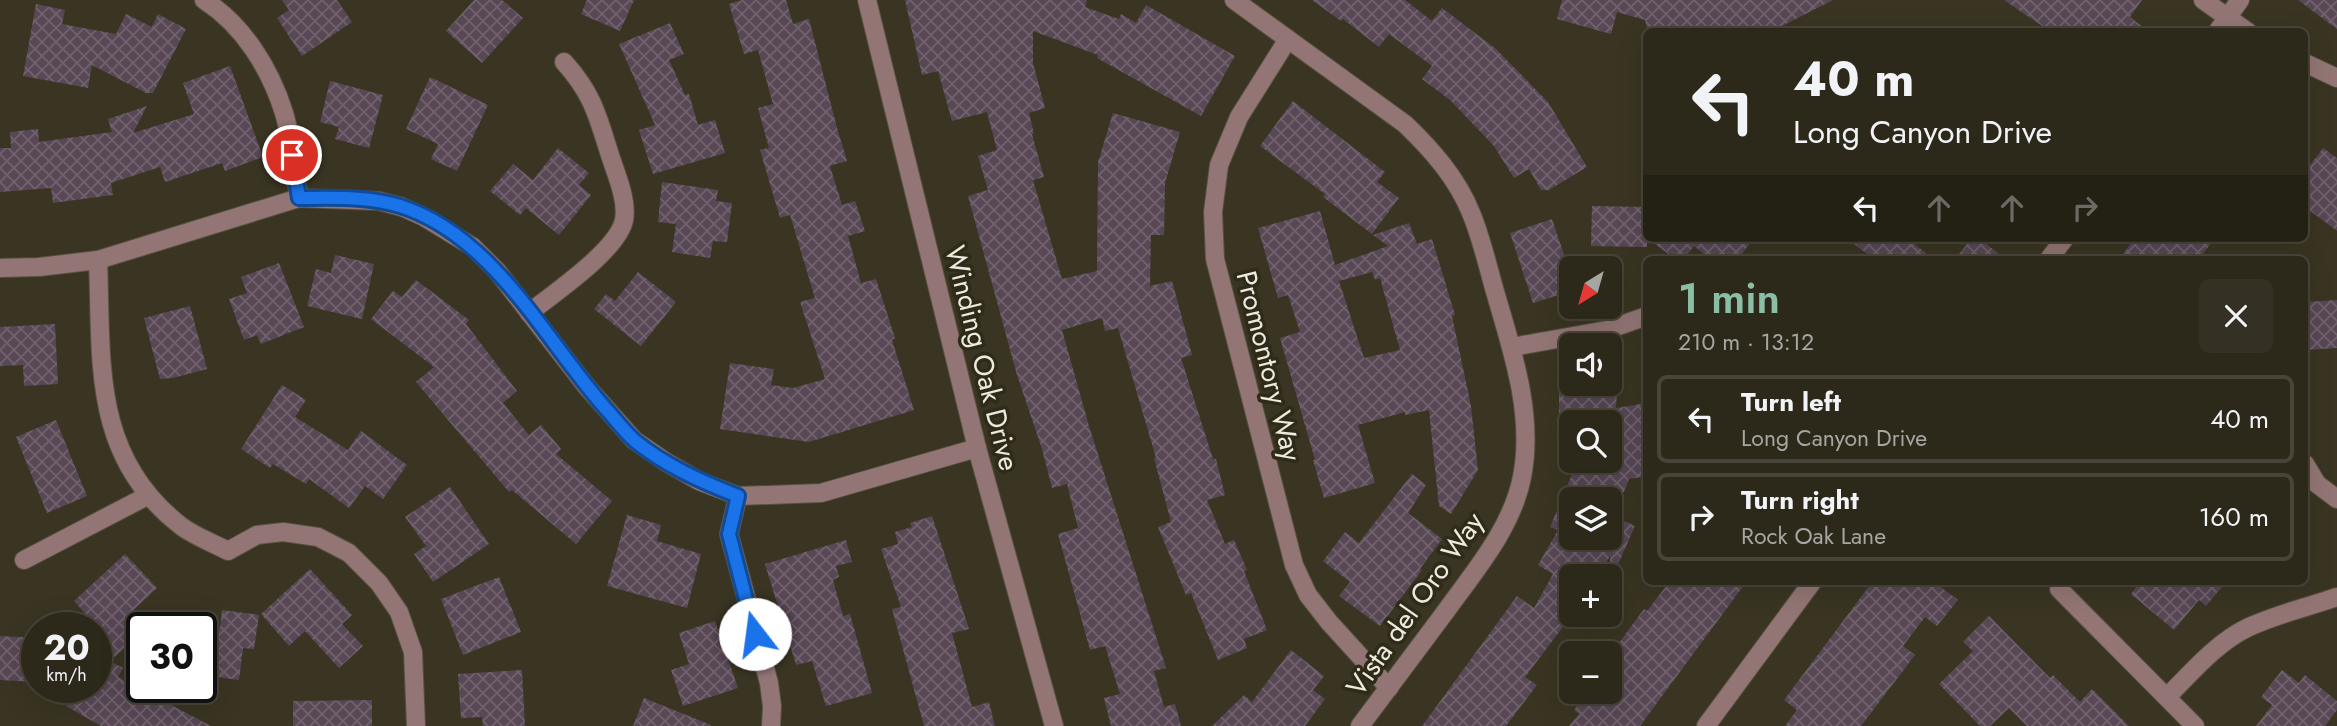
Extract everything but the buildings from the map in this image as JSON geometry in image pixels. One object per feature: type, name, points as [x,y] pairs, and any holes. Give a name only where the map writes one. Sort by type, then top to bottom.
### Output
[{"type":"street","points":[[204,0],[220,10],[238,28],[262,63],[284,113],[299,198]]},
{"type":"street","name":"Winding Oak Drive","points":[[867,0],[977,448],[1055,726]]},
{"type":"street","name":"Vista del Oro Way","points":[[1234,0],[1405,124],[1450,174],[1472,214],[1512,347],[1520,383],[1525,447],[1522,478],[1511,510],[1487,554],[1360,726]]},
{"type":"street","points":[[2203,0],[2222,25],[2241,0]]},
{"type":"street","name":"Promontory Way","points":[[1288,39],[1239,117],[1219,165],[1213,212],[1215,259],[1294,565],[1308,594],[1329,622],[1389,688]]},
{"type":"street","points":[[530,313],[606,251],[624,220],[622,199],[594,102],[579,78],[564,62]]},
{"type":"street","points":[[2308,64],[2337,78]]},
{"type":"street","points":[[0,268],[39,267],[98,260],[299,198],[379,201],[424,217],[473,247],[497,271],[587,387],[634,440],[699,481],[738,496],[821,493],[977,448]]},
{"type":"street","points":[[98,260],[100,339],[107,411],[116,441],[146,496],[183,528],[228,551],[257,535],[283,532],[318,537],[349,553],[379,583],[399,612],[413,652],[416,726]]},
{"type":"street","points":[[1512,347],[1607,330],[1643,317]]},
{"type":"street","points":[[2308,469],[2317,484],[2337,499]]},
{"type":"street","points":[[24,560],[146,496]]},
{"type":"street","points":[[738,496],[729,534],[768,683],[772,706],[771,726]]},
{"type":"street","points":[[1706,726],[1810,585]]},
{"type":"street","points":[[2059,589],[2195,726]]},
{"type":"street","points":[[2167,697],[2205,658],[2233,636],[2271,618],[2337,597]]},
{"type":"route","points":[[292,155],[299,198],[357,198],[402,207],[448,230],[473,247],[497,271],[587,387],[634,440],[699,481],[738,496],[729,534],[755,634]]}]
